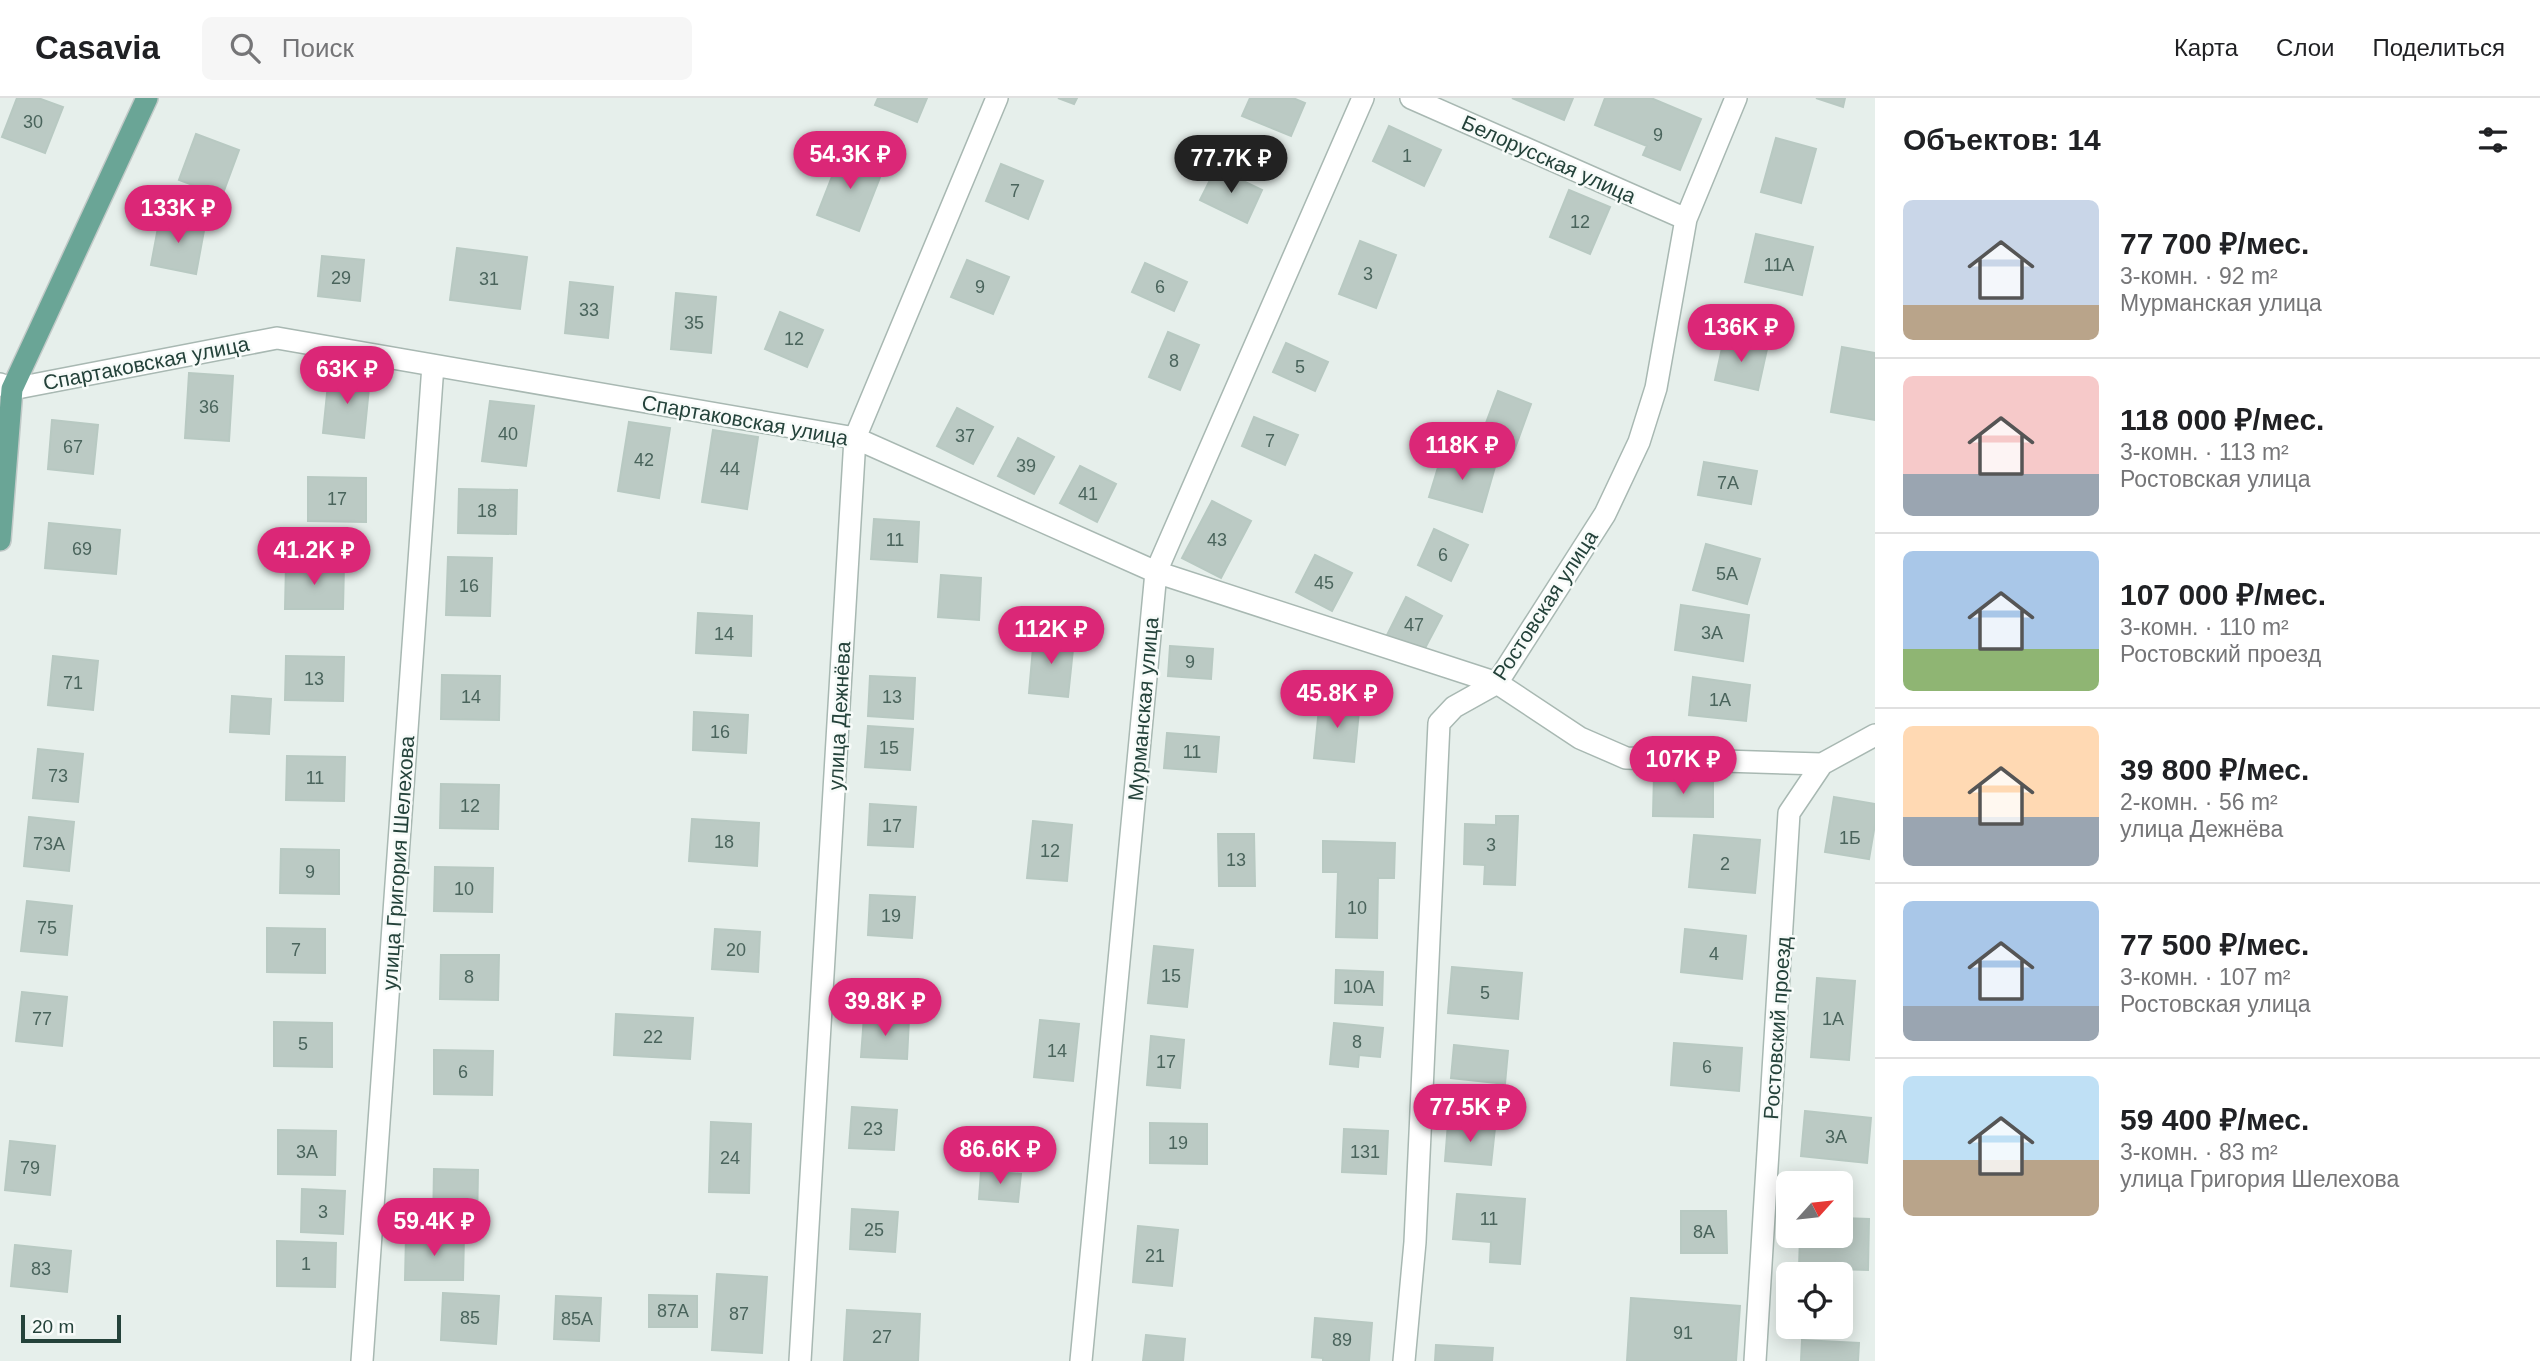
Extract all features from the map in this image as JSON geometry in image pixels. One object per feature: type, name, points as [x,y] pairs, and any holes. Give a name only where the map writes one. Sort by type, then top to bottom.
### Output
[{"type":"main road","points":[[0,540],[6,387],[147,98]]},
{"type":"street","name":"улица Дежнёва","points":[[800,1361],[855,438],[997,98]]},
{"type":"street","name":"Мурманская улица","points":[[1080,1361],[1156,572],[1363,98]]},
{"type":"street","name":"Белорусская улица","points":[[1411,98],[1686,219]]},
{"type":"street","name":"Ростовская улица","points":[[1404,1361],[1415,1242],[1439,723],[1454,707],[1497,683],[1605,514],[1639,442],[1657,388],[1686,219],[1736,98]]},
{"type":"street","name":"Спартаковская улица","points":[[6,387],[277,338],[855,438],[1156,572],[1497,683],[1580,738],[1626,758],[1822,764]]},
{"type":"street","name":"улица Григория Шелехова","points":[[362,1361],[433,365]]},
{"type":"street","name":"Ростовский проезд","points":[[1755,1361],[1789,813],[1822,764],[1875,735]]},
{"type":"building","points":[[17,98],[38,98],[63,107],[45,153],[2,137]]},
{"type":"building","points":[[878,98],[927,98],[917,122],[875,105]]},
{"type":"building","points":[[1058,98],[1077,98],[1074,104]]},
{"type":"building","points":[[1250,98],[1293,98],[1305,103],[1291,136],[1242,116]]},
{"type":"building","points":[[1512,98],[1573,98],[1564,120]]},
{"type":"building","points":[[1605,98],[1651,98],[1701,119],[1680,170],[1643,155],[1647,146],[1595,125]]},
{"type":"building","points":[[1816,98],[1845,98],[1843,107]]},
{"type":"building","points":[[1389,126],[1441,150],[1424,186],[1373,161]]},
{"type":"building","points":[[196,134],[239,150],[222,196],[179,180]]},
{"type":"building","points":[[1776,138],[1816,149],[1801,203],[1761,192]]},
{"type":"building","points":[[842,151],[884,167],[859,231],[817,215]]},
{"type":"building","points":[[1001,164],[1043,181],[1028,219],[986,201]]},
{"type":"building","points":[[1216,168],[1262,190],[1247,223],[1200,200]]},
{"type":"building","points":[[1569,190],[1610,207],[1590,254],[1550,237]]},
{"type":"building","points":[[160,217],[205,225],[196,274],[151,265]]},
{"type":"building","points":[[1756,234],[1813,247],[1802,295],[1745,282]]},
{"type":"building","points":[[1360,241],[1396,255],[1376,308],[1339,294]]},
{"type":"building","points":[[457,248],[527,257],[520,309],[450,300]]},
{"type":"building","points":[[322,256],[364,260],[360,301],[318,296]]},
{"type":"building","points":[[967,260],[1009,277],[993,314],[951,297]]},
{"type":"building","points":[[1145,263],[1187,282],[1174,311],[1132,292]]},
{"type":"building","points":[[570,282],[613,287],[608,338],[565,333]]},
{"type":"building","points":[[676,293],[716,297],[711,353],[671,349]]},
{"type":"building","points":[[780,312],[823,330],[807,367],[765,349]]},
{"type":"building","points":[[1168,332],[1199,345],[1180,390],[1149,377]]},
{"type":"building","points":[[1724,339],[1767,349],[1758,390],[1715,380]]},
{"type":"building","points":[[1286,343],[1328,362],[1315,391],[1273,372]]},
{"type":"building","points":[[1842,347],[1875,353],[1875,420],[1831,412]]},
{"type":"building","points":[[189,373],[233,376],[229,441],[185,438]]},
{"type":"building","points":[[329,374],[370,378],[364,438],[323,433]]},
{"type":"building","points":[[1498,391],[1531,404],[1514,451],[1480,439]]},
{"type":"building","points":[[490,401],[534,406],[526,466],[482,461]]},
{"type":"building","points":[[957,408],[993,427],[973,464],[937,446]]},
{"type":"building","points":[[1254,417],[1298,435],[1285,465],[1242,446]]},
{"type":"building","points":[[52,420],[98,425],[93,474],[48,469]]},
{"type":"building","points":[[629,422],[670,428],[659,498],[618,491]]},
{"type":"building","points":[[713,430],[758,437],[747,509],[702,502]]},
{"type":"building","points":[[1018,438],[1054,457],[1034,494],[998,476]]},
{"type":"building","points":[[1443,451],[1495,467],[1482,512],[1429,497]]},
{"type":"building","points":[[1704,462],[1757,471],[1751,504],[1698,495]]},
{"type":"building","points":[[1080,466],[1116,484],[1097,522],[1060,503]]},
{"type":"building","points":[[308,477],[366,478],[366,522],[308,521]]},
{"type":"building","points":[[459,489],[517,490],[516,534],[458,533]]},
{"type":"building","points":[[1212,501],[1251,521],[1221,578],[1182,558]]},
{"type":"building","points":[[874,519],[919,522],[917,562],[871,559]]},
{"type":"building","points":[[49,523],[120,530],[116,574],[45,568]]},
{"type":"building","points":[[1434,529],[1468,545],[1451,581],[1418,565]]},
{"type":"building","points":[[1706,544],[1760,559],[1747,604],[1693,590]]},
{"type":"building","points":[[1315,555],[1352,573],[1332,611],[1296,592]]},
{"type":"building","points":[[448,557],[492,558],[490,616],[446,615]]},
{"type":"building","points":[[286,564],[344,565],[343,609],[285,609]]},
{"type":"building","points":[[941,575],[981,578],[979,620],[938,617]]},
{"type":"building","points":[[1406,597],[1442,616],[1422,654],[1387,635]]},
{"type":"building","points":[[1681,605],[1749,615],[1743,661],[1675,650]]},
{"type":"building","points":[[698,613],[752,616],[751,656],[696,653]]},
{"type":"building","points":[[1034,636],[1074,640],[1068,697],[1029,693]]},
{"type":"building","points":[[1170,646],[1213,649],[1211,679],[1168,676]]},
{"type":"building","points":[[53,656],[98,661],[93,710],[48,705]]},
{"type":"building","points":[[286,656],[344,657],[343,701],[285,700]]},
{"type":"building","points":[[442,675],[500,676],[499,720],[441,719]]},
{"type":"building","points":[[870,676],[915,678],[913,719],[868,716]]},
{"type":"building","points":[[1693,677],[1750,685],[1746,721],[1689,715]]},
{"type":"building","points":[[232,696],[271,699],[269,734],[230,732]]},
{"type":"building","points":[[1320,698],[1360,701],[1354,762],[1314,758]]},
{"type":"building","points":[[694,712],[748,715],[746,753],[693,750]]},
{"type":"building","points":[[868,726],[913,729],[910,770],[865,767]]},
{"type":"building","points":[[1167,733],[1219,737],[1216,772],[1164,768]]},
{"type":"building","points":[[38,749],[83,754],[78,802],[33,798]]},
{"type":"building","points":[[287,756],[345,757],[344,801],[286,800]]},
{"type":"building","points":[[1654,774],[1713,775],[1713,817],[1653,816]]},
{"type":"building","points":[[441,784],[499,785],[498,829],[440,828]]},
{"type":"building","points":[[1834,797],[1875,804],[1875,824],[1869,859],[1825,852]]},
{"type":"building","points":[[870,804],[916,807],[913,847],[868,845]]},
{"type":"building","points":[[1496,816],[1518,816],[1515,885],[1484,884],[1485,865],[1464,864],[1465,824],[1496,825]]},
{"type":"building","points":[[29,817],[74,822],[69,871],[24,866]]},
{"type":"building","points":[[692,819],[759,823],[757,866],[689,861]]},
{"type":"building","points":[[1033,821],[1072,825],[1067,881],[1027,878]]},
{"type":"building","points":[[1218,834],[1254,834],[1255,886],[1219,886]]},
{"type":"building","points":[[1694,835],[1760,840],[1755,893],[1689,887]]},
{"type":"building","points":[[1323,841],[1395,843],[1394,878],[1378,878],[1377,938],[1336,937],[1338,872],[1323,872]]},
{"type":"building","points":[[281,849],[339,850],[339,894],[280,893]]},
{"type":"building","points":[[435,867],[493,868],[492,912],[434,911]]},
{"type":"building","points":[[870,895],[915,897],[912,938],[868,935]]},
{"type":"building","points":[[27,901],[72,906],[67,955],[21,951]]},
{"type":"building","points":[[267,928],[325,929],[325,973],[267,972]]},
{"type":"building","points":[[715,929],[760,932],[758,972],[712,969]]},
{"type":"building","points":[[1685,929],[1746,936],[1742,979],[1681,972]]},
{"type":"building","points":[[1154,946],[1193,950],[1187,1007],[1148,1003]]},
{"type":"building","points":[[441,955],[499,955],[498,1000],[440,999]]},
{"type":"building","points":[[1452,967],[1522,973],[1518,1019],[1448,1013]]},
{"type":"building","points":[[1336,970],[1383,972],[1382,1005],[1335,1003]]},
{"type":"building","points":[[1817,978],[1855,981],[1849,1060],[1811,1057]]},
{"type":"building","points":[[22,992],[67,997],[62,1046],[16,1041]]},
{"type":"building","points":[[616,1014],[693,1018],[690,1059],[614,1055]]},
{"type":"building","points":[[864,1016],[909,1019],[907,1059],[861,1057]]},
{"type":"building","points":[[1040,1020],[1079,1024],[1073,1081],[1034,1077]]},
{"type":"building","points":[[274,1022],[332,1023],[332,1067],[274,1066]]},
{"type":"building","points":[[1334,1023],[1383,1028],[1380,1057],[1359,1055],[1358,1067],[1330,1064]]},
{"type":"building","points":[[1151,1036],[1184,1040],[1180,1088],[1147,1085]]},
{"type":"building","points":[[1674,1043],[1742,1048],[1739,1091],[1671,1085]]},
{"type":"building","points":[[1454,1045],[1508,1051],[1505,1084],[1451,1078]]},
{"type":"building","points":[[434,1050],[493,1051],[492,1095],[434,1094]]},
{"type":"building","points":[[852,1107],[897,1110],[894,1150],[849,1148]]},
{"type":"building","points":[[1805,1111],[1871,1118],[1867,1163],[1801,1156]]},
{"type":"building","points":[[711,1122],[751,1124],[749,1193],[709,1192]]},
{"type":"building","points":[[1150,1123],[1207,1124],[1207,1164],[1150,1163]]},
{"type":"building","points":[[1448,1123],[1495,1128],[1491,1165],[1445,1161]]},
{"type":"building","points":[[1344,1129],[1388,1131],[1386,1174],[1342,1172]]},
{"type":"building","points":[[278,1130],[336,1131],[335,1175],[278,1174]]},
{"type":"building","points":[[10,1141],[55,1146],[50,1195],[5,1190]]},
{"type":"building","points":[[434,1169],[478,1170],[477,1228],[433,1227]]},
{"type":"building","points":[[981,1171],[1021,1174],[1018,1202],[979,1199]]},
{"type":"building","points":[[302,1189],[345,1191],[343,1234],[301,1232]]},
{"type":"building","points":[[1457,1194],[1525,1199],[1520,1264],[1490,1262],[1491,1242],[1453,1239]]},
{"type":"building","points":[[852,1209],[898,1212],[895,1252],[850,1249]]},
{"type":"building","points":[[1681,1211],[1726,1211],[1727,1253],[1681,1253]]},
{"type":"building","points":[[1853,1218],[1869,1219],[1868,1270],[1853,1270],[1853,1262],[1799,1262],[1800,1248],[1853,1248]]},
{"type":"building","points":[[1138,1226],[1178,1230],[1172,1286],[1133,1282]]},
{"type":"building","points":[[406,1235],[464,1236],[463,1280],[405,1280]]},
{"type":"building","points":[[277,1241],[336,1243],[335,1287],[277,1286]]},
{"type":"building","points":[[15,1245],[71,1251],[67,1292],[11,1286]]},
{"type":"building","points":[[717,1274],[767,1277],[762,1353],[712,1350]]},
{"type":"building","points":[[443,1293],[499,1296],[496,1344],[441,1340]]},
{"type":"building","points":[[649,1295],[697,1296],[697,1327],[649,1327]]},
{"type":"building","points":[[556,1296],[601,1298],[599,1341],[554,1339]]},
{"type":"building","points":[[1631,1298],[1740,1306],[1736,1361],[1627,1361]]},
{"type":"building","points":[[847,1310],[920,1314],[918,1361],[844,1361]]},
{"type":"building","points":[[1315,1318],[1372,1323],[1369,1361],[1323,1361],[1323,1358],[1312,1357]]},
{"type":"building","points":[[1146,1335],[1185,1339],[1183,1361],[1143,1361]]},
{"type":"building","points":[[1802,1340],[1859,1343],[1858,1361],[1801,1361]]},
{"type":"building","points":[[1436,1345],[1493,1348],[1492,1361],[1435,1361]]}]
